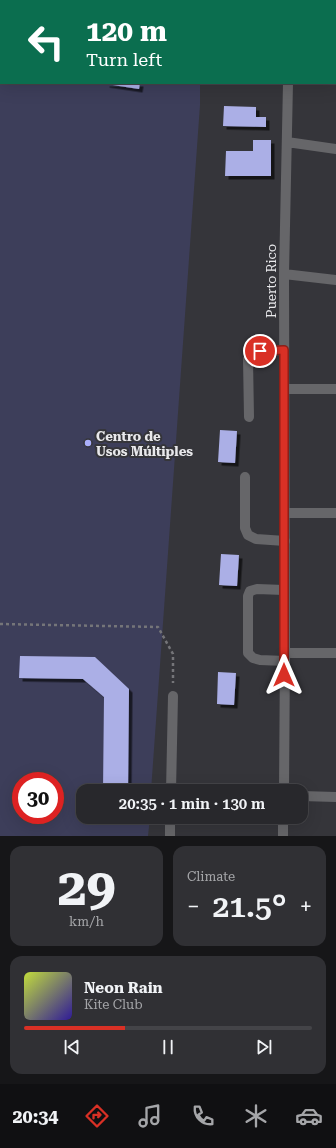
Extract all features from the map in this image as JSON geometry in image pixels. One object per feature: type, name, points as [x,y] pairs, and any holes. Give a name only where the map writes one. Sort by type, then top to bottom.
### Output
[{"type":"street","name":"Puerto Rico","points":[[284,784],[284,274],[288,84]]},
{"type":"street","points":[[287,142],[336,149]]},
{"type":"street","points":[[284,274],[336,280]]},
{"type":"street","points":[[249,416],[248,359],[252,353],[260,351],[284,350]]},
{"type":"street","points":[[284,389],[336,388]]},
{"type":"street","points":[[246,477],[245,528],[248,535],[256,539],[284,541]]},
{"type":"street","points":[[284,514],[336,513]]},
{"type":"street","points":[[284,590],[257,589],[250,591],[248,596],[248,653],[253,658],[260,660],[336,653]]},
{"type":"street","points":[[171,784],[173,696]]},
{"type":"street","points":[[308,796],[336,797]]},
{"type":"street","points":[[170,824],[170,836]]},
{"type":"street","points":[[283,824],[283,836]]},
{"type":"path","points":[[0,624],[158,627],[173,654],[173,696]]},
{"type":"shaded area","name":"Centro de Usos Múltiples","points":[[0,84],[200,84],[200,105],[152,784],[76,784],[76,824],[149,824],[148,836],[0,836]]},
{"type":"building","points":[[106,84],[140,84],[139,89]]},
{"type":"building","points":[[224,106],[256,107],[256,117],[266,117],[266,127],[223,126]]},
{"type":"building","points":[[253,140],[271,140],[271,176],[225,176],[226,151],[253,151]]},
{"type":"building","points":[[220,430],[237,431],[235,463],[218,462]]},
{"type":"building","points":[[221,554],[239,555],[237,586],[219,585]]},
{"type":"building","points":[[20,656],[95,657],[129,689],[128,784],[103,784],[104,697],[83,679],[19,678]]},
{"type":"building","points":[[218,672],[236,673],[234,705],[217,704]]},
{"type":"place","name":"Centro de Usos Múltiples","points":[[88,443]]},
{"type":"route","points":[[260,351],[284,350],[284,675]]}]
